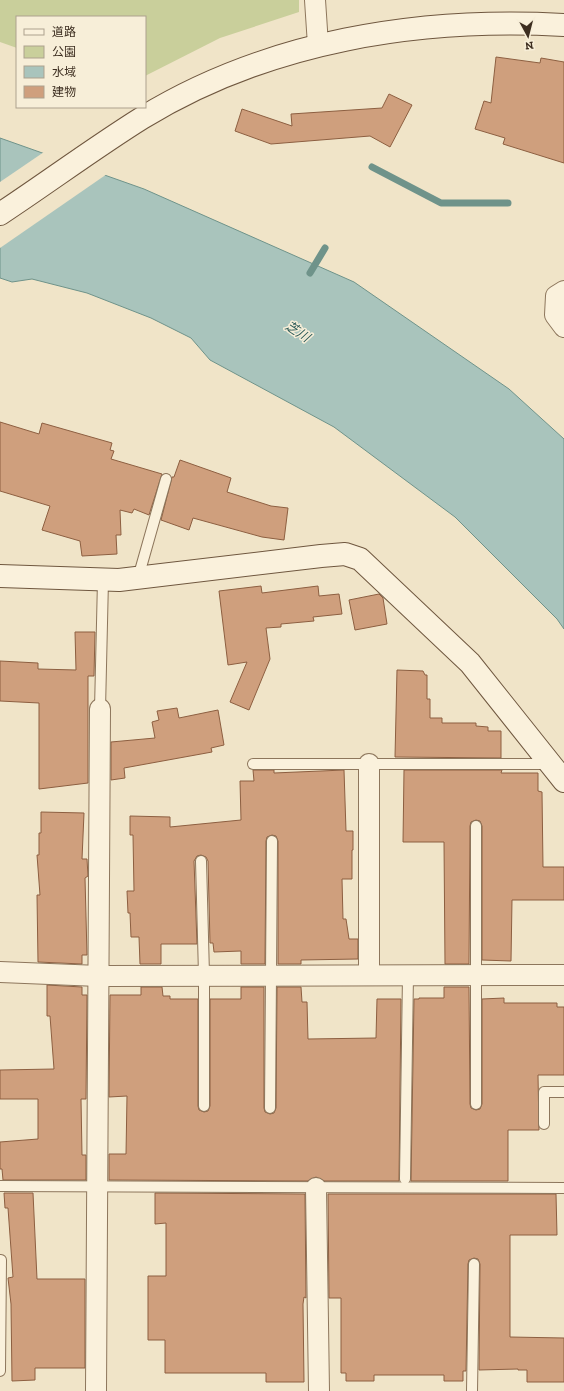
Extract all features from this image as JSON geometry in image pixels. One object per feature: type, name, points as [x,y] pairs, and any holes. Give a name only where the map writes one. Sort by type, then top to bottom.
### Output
[{"type":"street","points":[[315,0],[318,45]]},
{"type":"street","points":[[0,214],[142,118],[226,75],[280,56],[318,45],[414,29],[474,25],[564,26]]},
{"type":"street","points":[[564,291],[556,296],[555,315],[564,327]]},
{"type":"street","points":[[0,576],[103,580],[138,578],[345,554],[360,559],[470,663],[564,781]]},
{"type":"street","points":[[96,1391],[100,709]]},
{"type":"street","points":[[369,764],[369,975]]},
{"type":"street","points":[[0,972],[99,976],[564,975]]},
{"type":"street","points":[[316,1188],[318,1391]]},
{"type":"lane","points":[[138,578],[166,479]]},
{"type":"lane","points":[[100,709],[103,580]]},
{"type":"lane","points":[[253,764],[550,764]]},
{"type":"lane","points":[[476,826],[476,1104]]},
{"type":"lane","points":[[270,1108],[272,841]]},
{"type":"lane","points":[[201,861],[204,975],[204,1106]]},
{"type":"lane","points":[[404,1179],[408,975]]},
{"type":"lane","points":[[544,1124],[544,1092],[564,1092]]},
{"type":"lane","points":[[0,1186],[564,1188]]},
{"type":"lane","points":[[0,1371],[1,1260]]},
{"type":"lane","points":[[472,1391],[474,1264]]},
{"type":"green space","points":[[0,0],[299,0],[299,12],[220,38],[146,75],[146,16],[16,16],[16,48],[0,42]]},
{"type":"water","name":"芝川","points":[[0,138],[144,189],[354,282],[509,389],[564,439],[564,629],[557,619],[455,517],[334,427],[210,360],[191,338],[151,318],[87,293],[32,279],[12,282],[0,278]]},
{"type":"pier","points":[[44,152],[107,174],[0,248],[0,182]]},
{"type":"building","points":[[496,57],[540,63],[541,58],[564,62],[564,163],[503,144],[505,138],[475,129],[484,101],[491,103]]},
{"type":"building","points":[[389,94],[412,105],[390,147],[370,136],[271,144],[235,131],[242,109],[292,126],[291,114],[382,108]]},
{"type":"building","points":[[0,422],[39,434],[42,423],[112,443],[110,450],[114,451],[111,459],[162,474],[149,515],[134,509],[132,513],[120,510],[121,535],[116,535],[117,554],[82,556],[80,541],[42,530],[50,506],[0,491]]},
{"type":"building","points":[[180,460],[231,478],[227,492],[271,506],[288,508],[284,540],[262,537],[193,518],[189,530],[161,520],[172,477],[174,477]]},
{"type":"building","points":[[261,586],[262,593],[318,586],[319,596],[339,594],[342,614],[313,617],[314,621],[281,624],[281,627],[266,628],[270,659],[249,710],[230,702],[247,662],[228,665],[219,591]]},
{"type":"building","points":[[379,594],[383,598],[387,624],[355,630],[349,600]]},
{"type":"building","points":[[75,632],[95,632],[94,676],[88,676],[88,783],[39,789],[39,703],[0,701],[0,661],[38,663],[38,669],[76,670]]},
{"type":"building","points":[[397,670],[423,671],[425,675],[427,675],[427,699],[430,699],[430,718],[442,718],[442,723],[476,723],[476,726],[488,727],[488,731],[501,731],[501,758],[395,757]]},
{"type":"building","points":[[177,708],[179,718],[218,710],[224,745],[211,748],[212,752],[124,768],[125,778],[111,780],[111,742],[155,738],[152,722],[159,720],[157,711]]},
{"type":"building","points":[[253,770],[274,770],[274,773],[344,770],[346,831],[353,831],[353,850],[352,879],[342,879],[343,919],[346,919],[349,939],[358,939],[358,959],[301,960],[301,964],[278,964],[278,841],[276,836],[272,835],[267,837],[266,841],[265,964],[241,964],[241,951],[214,952],[213,943],[210,943],[208,861],[206,857],[201,855],[197,856],[194,861],[197,944],[161,944],[161,964],[140,964],[139,937],[131,937],[130,913],[128,913],[127,891],[134,891],[133,835],[130,835],[130,816],[170,817],[170,827],[241,820],[240,781],[254,781]]},
{"type":"building","points":[[404,770],[502,770],[501,773],[538,773],[538,791],[542,792],[543,867],[564,867],[564,900],[512,900],[511,961],[482,960],[482,826],[480,821],[476,820],[471,822],[470,826],[469,964],[445,964],[444,842],[403,842]]},
{"type":"building","points":[[41,812],[84,813],[82,859],[87,859],[88,876],[85,878],[87,955],[82,955],[82,964],[38,962],[37,895],[40,895],[37,855],[39,855]]},
{"type":"building","points":[[47,985],[82,987],[82,995],[87,995],[86,1099],[81,1099],[82,1155],[86,1155],[86,1180],[3,1180],[2,1169],[0,1169],[0,1142],[38,1139],[38,1099],[0,1099],[0,1070],[54,1069],[50,1016],[47,1016]]},
{"type":"building","points":[[141,987],[162,987],[163,996],[170,996],[170,999],[198,999],[198,1106],[199,1110],[204,1112],[208,1111],[210,1106],[210,999],[241,999],[241,987],[264,987],[264,1108],[265,1112],[270,1114],[274,1113],[276,1108],[277,987],[301,987],[302,1002],[307,1002],[308,1039],[376,1038],[377,999],[401,999],[399,1181],[324,1181],[316,1177],[308,1181],[109,1180],[109,1154],[126,1154],[127,1096],[109,1097],[110,995],[141,995]]},
{"type":"building","points":[[444,987],[469,987],[470,1104],[471,1108],[476,1110],[480,1109],[482,1104],[482,999],[504,998],[504,1003],[557,1003],[557,1007],[564,1007],[564,1075],[538,1075],[539,1130],[508,1130],[508,1181],[411,1181],[414,999],[444,998]]},
{"type":"building","points":[[4,1193],[33,1193],[37,1279],[85,1279],[85,1368],[35,1368],[35,1380],[12,1381],[11,1304],[8,1278],[13,1277],[8,1208],[5,1208]]},
{"type":"building","points":[[155,1193],[305,1194],[306,1298],[304,1297],[303,1304],[304,1382],[266,1382],[266,1373],[165,1373],[165,1340],[148,1340],[148,1276],[166,1276],[166,1223],[155,1224]]},
{"type":"building","points":[[328,1194],[556,1194],[557,1235],[510,1235],[510,1337],[564,1338],[564,1382],[527,1382],[527,1370],[479,1370],[480,1264],[478,1259],[474,1258],[469,1260],[468,1264],[466,1371],[463,1371],[463,1381],[444,1381],[444,1375],[374,1375],[374,1381],[346,1381],[346,1373],[341,1373],[341,1298],[329,1298]]},
{"type":"waterway","points":[[372,167],[441,203],[508,203]]},
{"type":"waterway","points":[[310,273],[325,248]]}]
